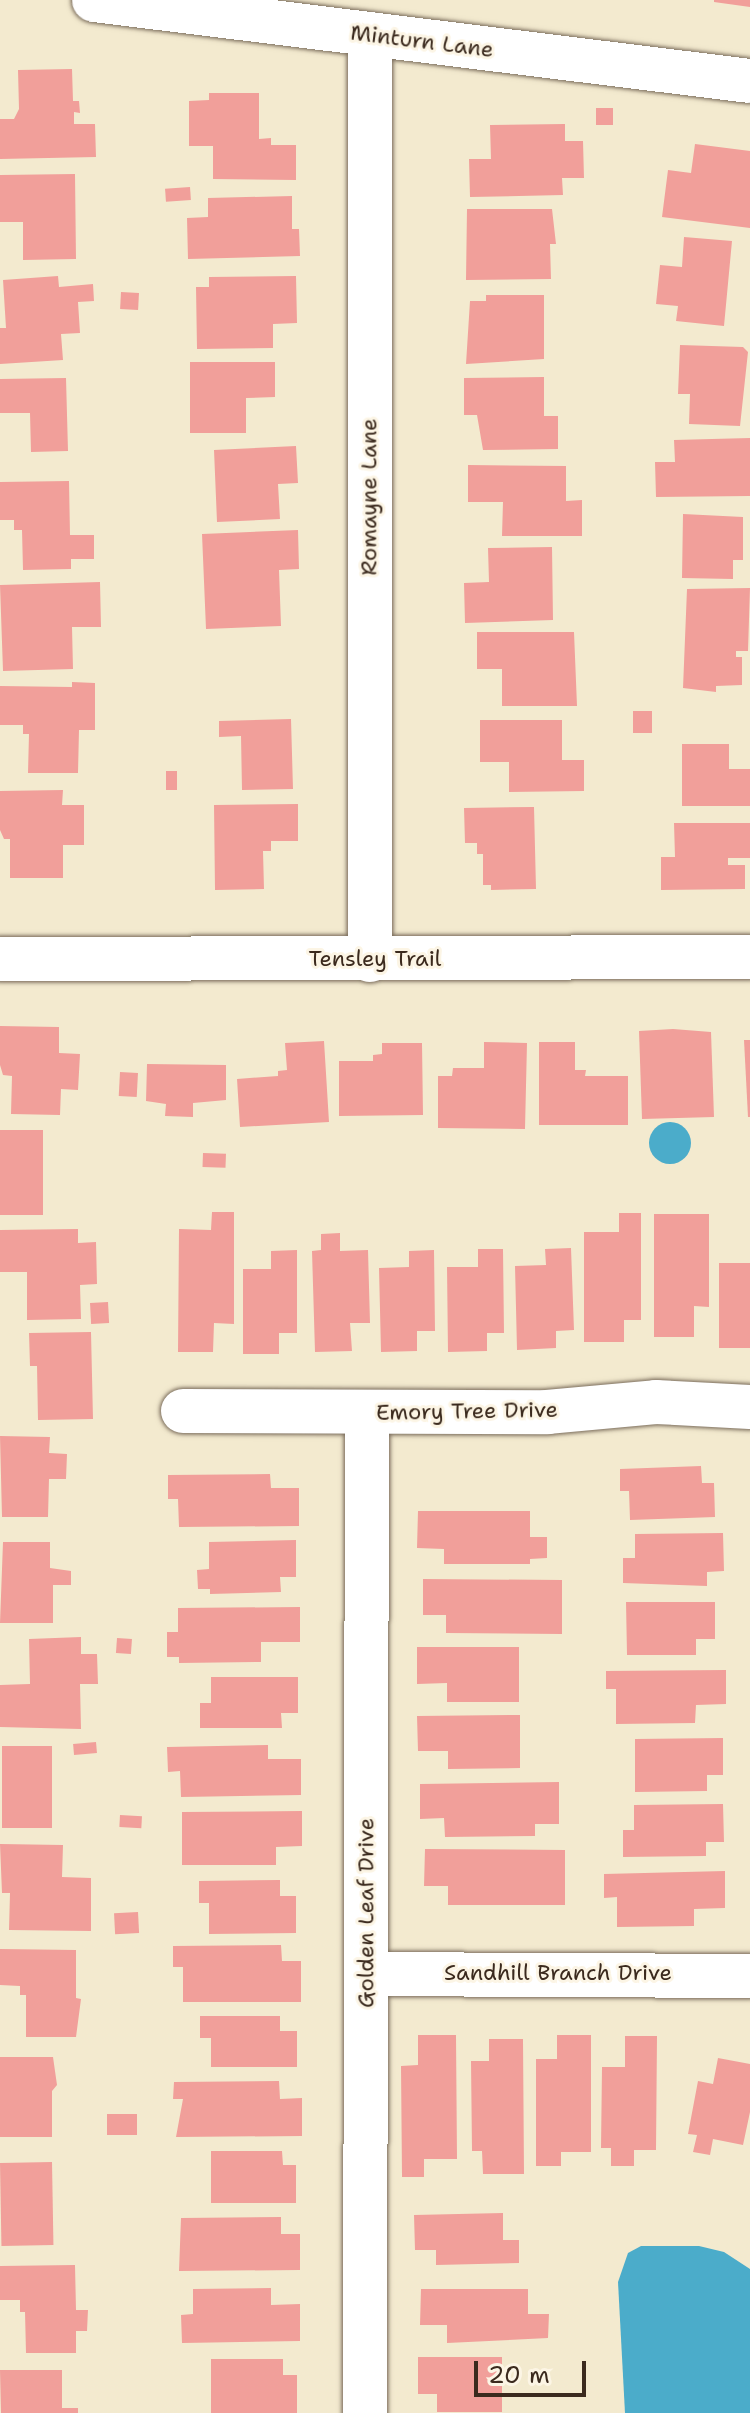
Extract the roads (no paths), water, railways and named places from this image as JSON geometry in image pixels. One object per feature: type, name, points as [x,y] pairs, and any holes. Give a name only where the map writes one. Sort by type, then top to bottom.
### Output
[{"type":"street","name":"Minturn Lane","points":[[94,0],[750,81]]},
{"type":"street","name":"Romayne Lane","points":[[370,34],[370,960]]},
{"type":"street","name":"Tensley Trail","points":[[0,959],[750,957]]},
{"type":"street","name":"Emory Tree Drive","points":[[183,1411],[547,1412],[656,1402],[750,1407]]},
{"type":"street","name":"Golden Leaf Drive","points":[[365,2413],[367,1413]]},
{"type":"street","name":"Sandhill Branch Drive","points":[[367,1974],[750,1976]]},
{"type":"water","points":[[670,1122],[685,1128],[691,1143],[685,1158],[670,1164],[655,1158],[649,1143],[655,1128]]},
{"type":"water","points":[[641,2246],[699,2246],[724,2252],[750,2269],[750,2413],[625,2413],[618,2282],[628,2253]]}]
